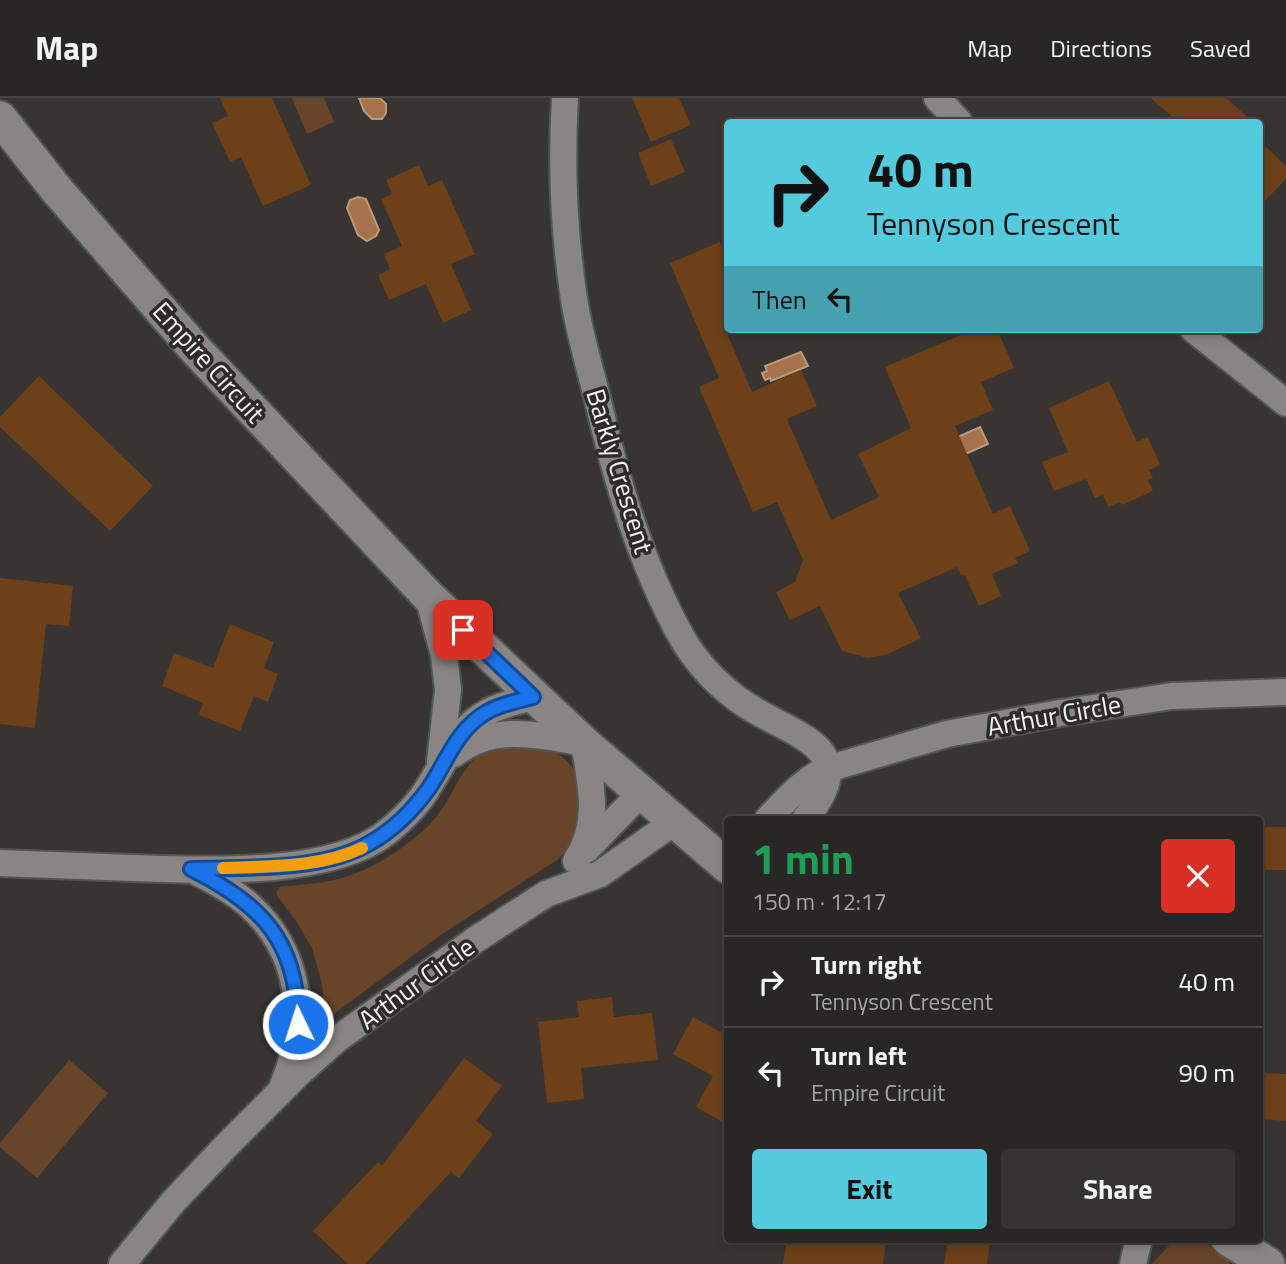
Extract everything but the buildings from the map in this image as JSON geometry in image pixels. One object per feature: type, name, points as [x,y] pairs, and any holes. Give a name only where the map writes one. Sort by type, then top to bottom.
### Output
[{"type":"street","name":"Barkly Crescent","points":[[565,98],[565,199],[574,299],[611,457],[639,544],[682,637],[706,670],[721,686],[747,705],[814,742],[826,758],[827,769]]},
{"type":"street","points":[[937,98],[956,119]]},
{"type":"street","name":"Empire Circuit","points":[[0,118],[56,189],[195,349],[428,596],[533,697],[640,794],[724,862]]},
{"type":"street","points":[[1198,333],[1286,403]]},
{"type":"street","name":"Empire Circuit","points":[[428,596],[444,655],[448,690],[440,767]]},
{"type":"street","name":"Arthur Circle","points":[[771,816],[805,780],[827,769],[947,734],[1172,696],[1286,692]]},
{"type":"street","points":[[0,863],[191,869],[292,865],[356,850],[386,832],[405,816],[429,788],[458,738],[479,718],[498,707],[533,697]]},
{"type":"street","points":[[440,767],[462,748],[499,734],[520,732],[584,743],[592,789],[593,819],[589,838],[576,861]]},
{"type":"street","points":[[808,816],[823,792],[827,769]]},
{"type":"street","name":"Arthur Circle","points":[[546,894],[640,794]]},
{"type":"street","name":"Arthur Circle","points":[[122,1264],[173,1202],[279,1093],[337,1040],[447,958],[546,894],[600,874],[674,822]]},
{"type":"street","points":[[191,869],[227,888],[248,904],[271,929],[291,967],[298,1024],[293,1053],[279,1093]]},
{"type":"street","points":[[1133,1264],[1138,1243]]},
{"type":"street","points":[[1234,1243],[1268,1264]]},
{"type":"shaded area","points":[[292,98],[324,98],[334,122],[307,134]]},
{"type":"shaded area","points":[[359,98],[380,98],[386,104],[386,113],[382,119],[372,119],[364,111]]},
{"type":"shaded area","points":[[358,197],[366,199],[379,230],[376,236],[367,241],[358,235],[347,208],[350,200]]},
{"type":"shaded area","points":[[801,352],[808,366],[771,381],[770,378],[765,380],[762,373],[767,371],[765,366]]},
{"type":"shaded area","points":[[980,427],[988,444],[931,469],[924,452]]},
{"type":"shaded area","points":[[538,743],[567,761],[580,789],[581,815],[573,840],[566,851],[557,860],[442,934],[331,1016],[325,1016],[322,984],[312,948],[277,896],[280,887],[343,878],[382,861],[406,845],[437,816],[475,758],[500,744]]},
{"type":"shaded area","points":[[69,1060],[108,1093],[37,1178],[0,1147],[0,1143]]},
{"type":"shaded area","points":[[1171,1243],[1204,1243],[1227,1258],[1230,1264],[1152,1264]]},
{"type":"slow traffic","points":[[223,868],[292,865],[334,857],[362,848]]},
{"type":"route","points":[[298,1024],[291,967],[271,929],[257,912],[237,895],[191,869],[292,865],[334,857],[371,843],[405,816],[429,788],[452,747],[471,724],[498,707],[533,697],[463,630]]}]
